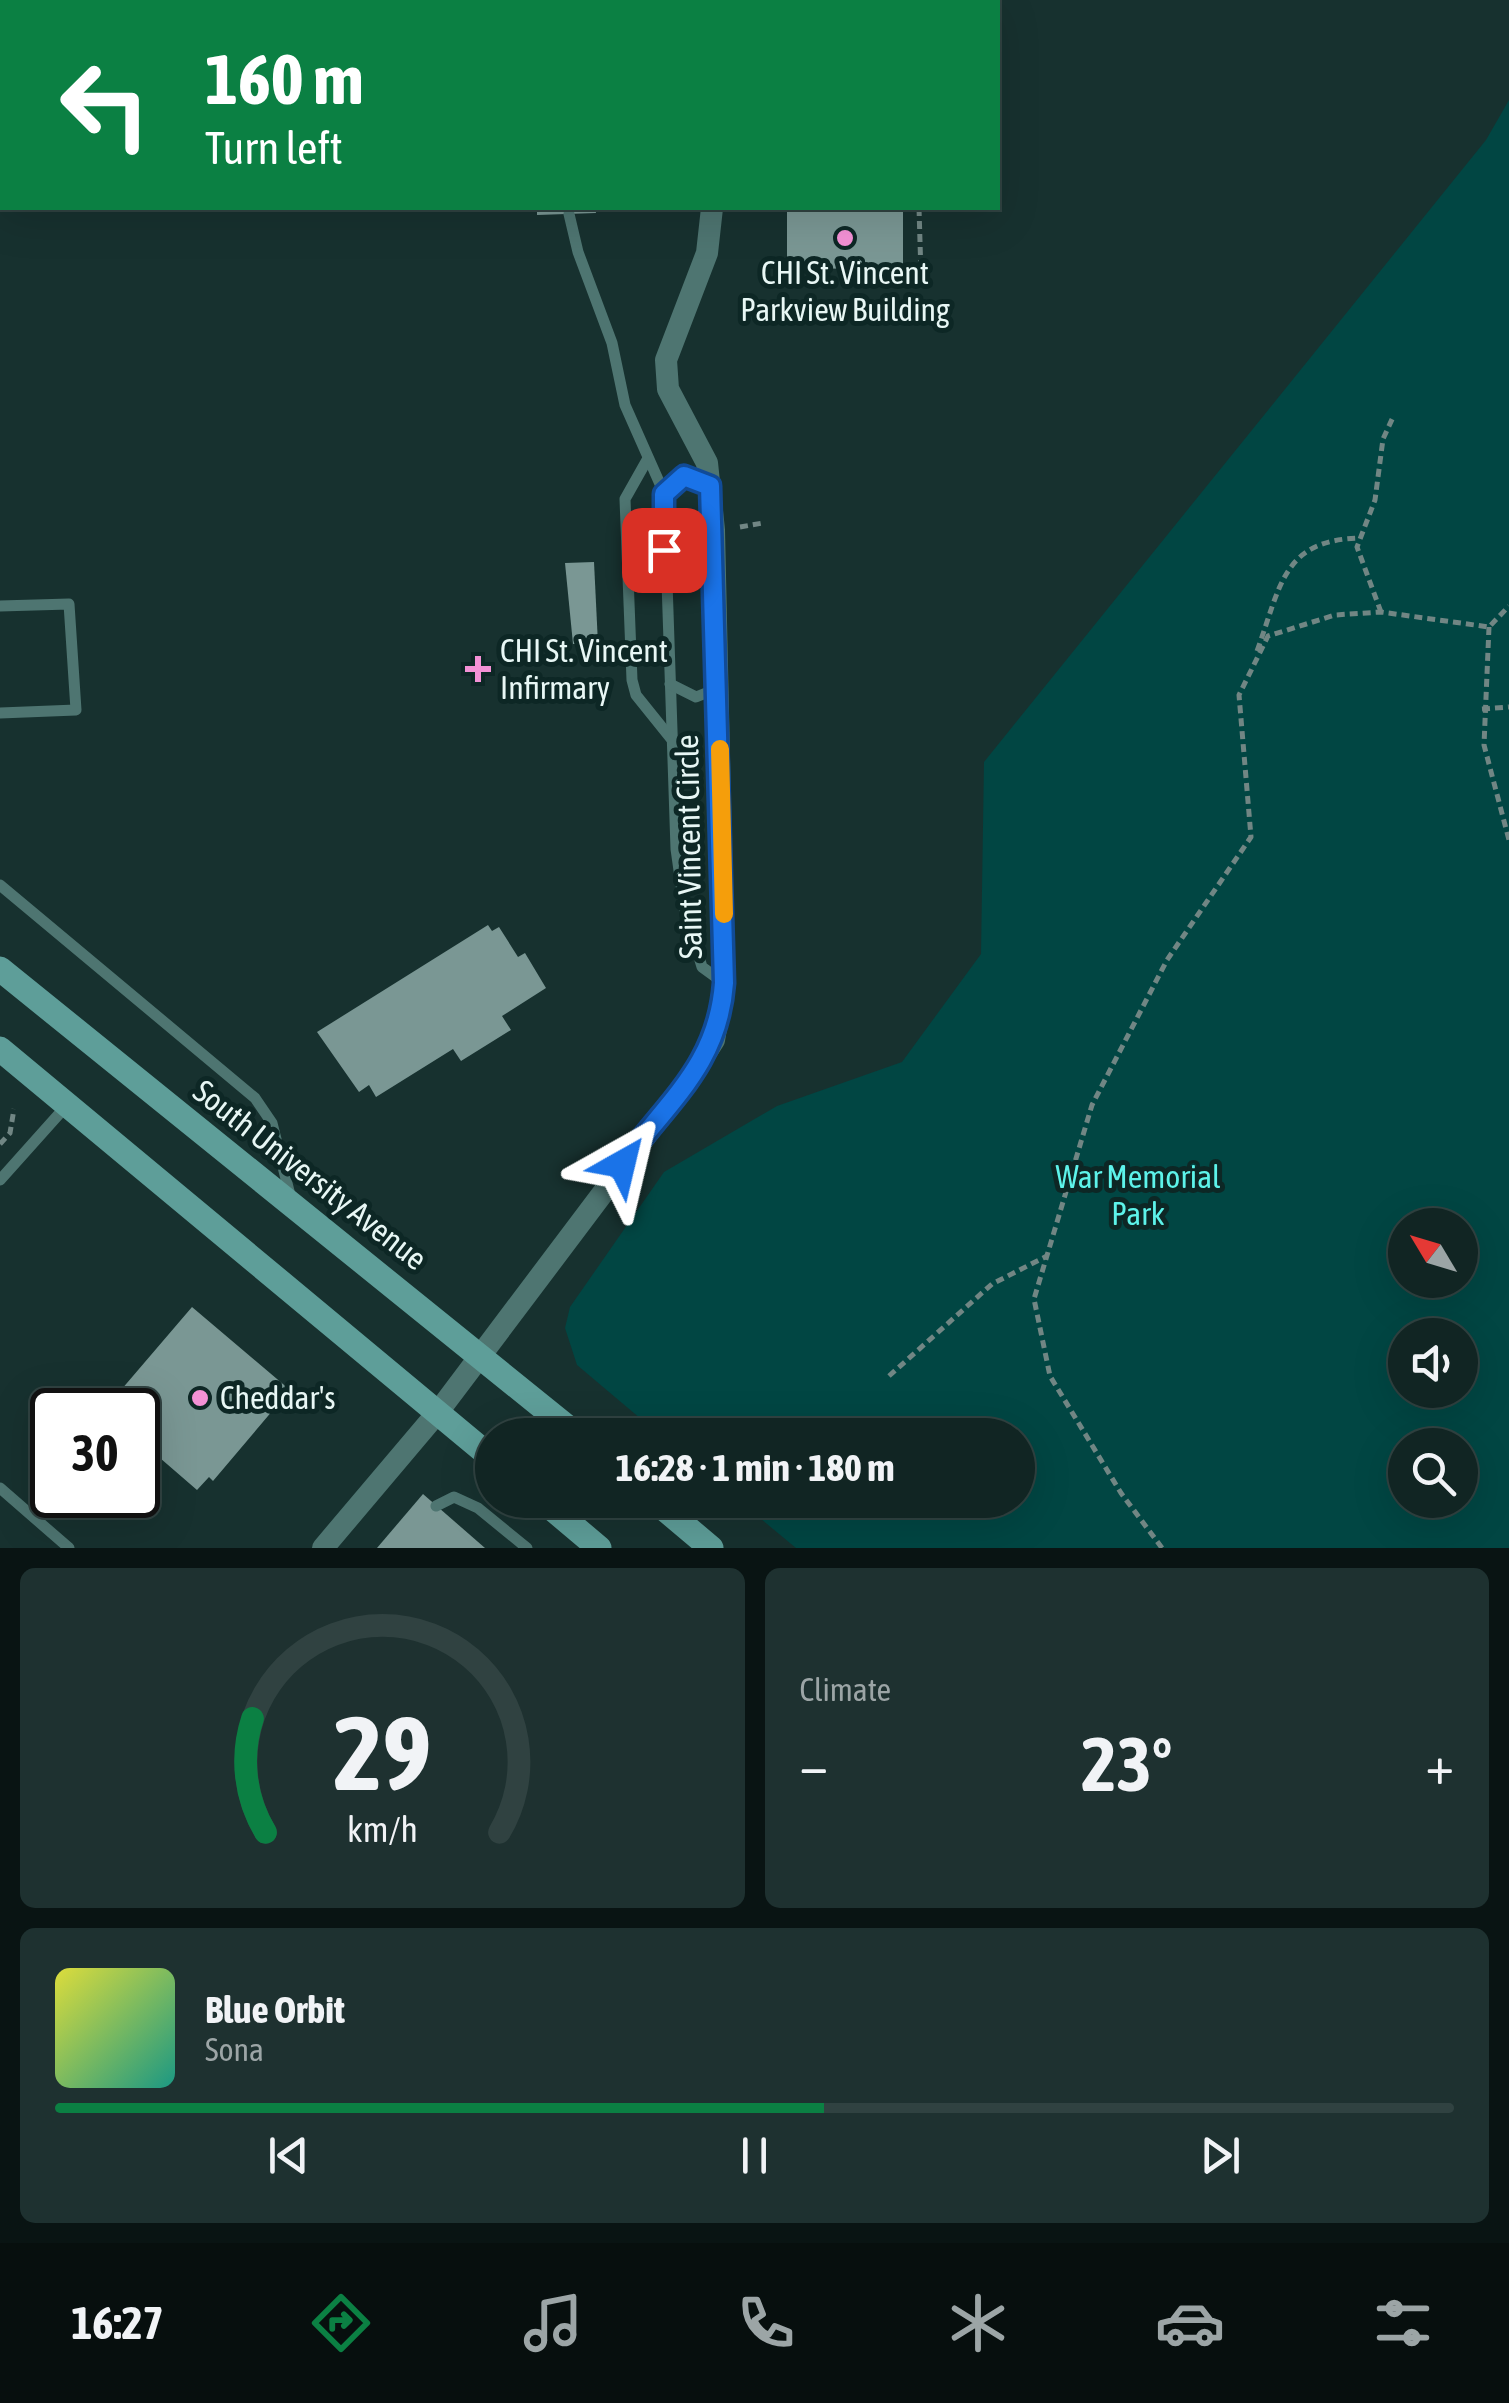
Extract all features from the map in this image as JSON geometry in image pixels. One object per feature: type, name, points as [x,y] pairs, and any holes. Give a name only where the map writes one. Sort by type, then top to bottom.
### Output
[{"type":"main road","name":"South University Avenue","points":[[0,969],[558,1418]]},
{"type":"main road","points":[[0,1049],[475,1444]]},
{"type":"main road","points":[[563,1518],[599,1548]]},
{"type":"main road","points":[[675,1518],[711,1548]]},
{"type":"street","name":"Saint Vincent Circle","points":[[323,1548],[438,1412],[706,1056],[719,1026],[724,983],[710,486],[702,450],[668,389],[666,360],[707,253],[712,210]]},
{"type":"lane","points":[[569,214],[578,252],[612,343],[625,405],[664,494],[674,817],[684,906],[702,968],[724,983]]},
{"type":"lane","points":[[647,460],[625,499],[632,680],[636,695],[673,741]]},
{"type":"lane","points":[[664,494],[684,476],[710,486]]},
{"type":"lane","points":[[0,606],[69,604],[76,710],[0,713]]},
{"type":"lane","points":[[670,684],[696,697],[718,688]]},
{"type":"lane","points":[[0,886],[255,1098],[272,1123],[292,1203]]},
{"type":"lane","points":[[0,1180],[68,1104]]},
{"type":"lane","points":[[0,1488],[69,1548]]},
{"type":"lane","points":[[436,1506],[454,1497],[466,1501],[527,1548]]},
{"type":"path","points":[[919,210],[921,275]]},
{"type":"path","points":[[1382,612],[1357,547],[1375,500],[1383,439],[1394,415]]},
{"type":"path","points":[[749,525],[763,522]]},
{"type":"path","points":[[1162,1548],[1120,1493],[1050,1376],[1034,1299],[1092,1105],[1167,960],[1251,837],[1239,695],[1297,555],[1324,539],[1360,538]]},
{"type":"path","points":[[1509,606],[1489,627],[1489,674],[1482,709],[1484,746],[1509,840]]},
{"type":"path","points":[[1248,675],[1268,636],[1335,616],[1382,612],[1489,627]]},
{"type":"path","points":[[1482,709],[1509,706]]},
{"type":"path","points":[[0,1144],[10,1133],[14,1109]]},
{"type":"path","points":[[888,1376],[992,1284],[1047,1256]]},
{"type":"green space","name":"War Memorial Park","points":[[1509,100],[1509,1548],[796,1548],[760,1518],[1035,1518],[1035,1418],[640,1418],[577,1365],[565,1328],[570,1307],[664,1172],[777,1106],[902,1062],[981,954],[984,762],[1486,140]]},
{"type":"building","points":[[537,210],[596,213],[537,215]]},
{"type":"building","name":"CHI St. Vincent Parkview Building","points":[[787,210],[903,210],[903,268],[787,269]]},
{"type":"building","points":[[594,562],[598,644],[573,644],[565,563]]},
{"type":"building","points":[[488,925],[492,931],[499,927],[518,957],[525,953],[546,988],[502,1016],[511,1030],[461,1061],[453,1049],[376,1097],[369,1085],[359,1092],[317,1032]]},
{"type":"building","name":"Cheddar's","points":[[192,1307],[290,1390],[213,1481],[209,1477],[197,1490],[160,1458],[160,1388],[123,1388]]},
{"type":"building","points":[[423,1494],[485,1548],[377,1548]]},
{"type":"slow traffic","points":[[720,749],[724,914]]},
{"type":"place","name":"CHI St. Vincent Parkview Building","points":[[845,238]]},
{"type":"place","name":"CHI St. Vincent Infirmary","points":[[478,669]]},
{"type":"place","name":"Cheddar's","points":[[200,1398]]},
{"type":"route","points":[[622,1164],[706,1056],[719,1026],[724,983],[722,804],[710,486],[684,476],[664,494],[664,550]]}]
